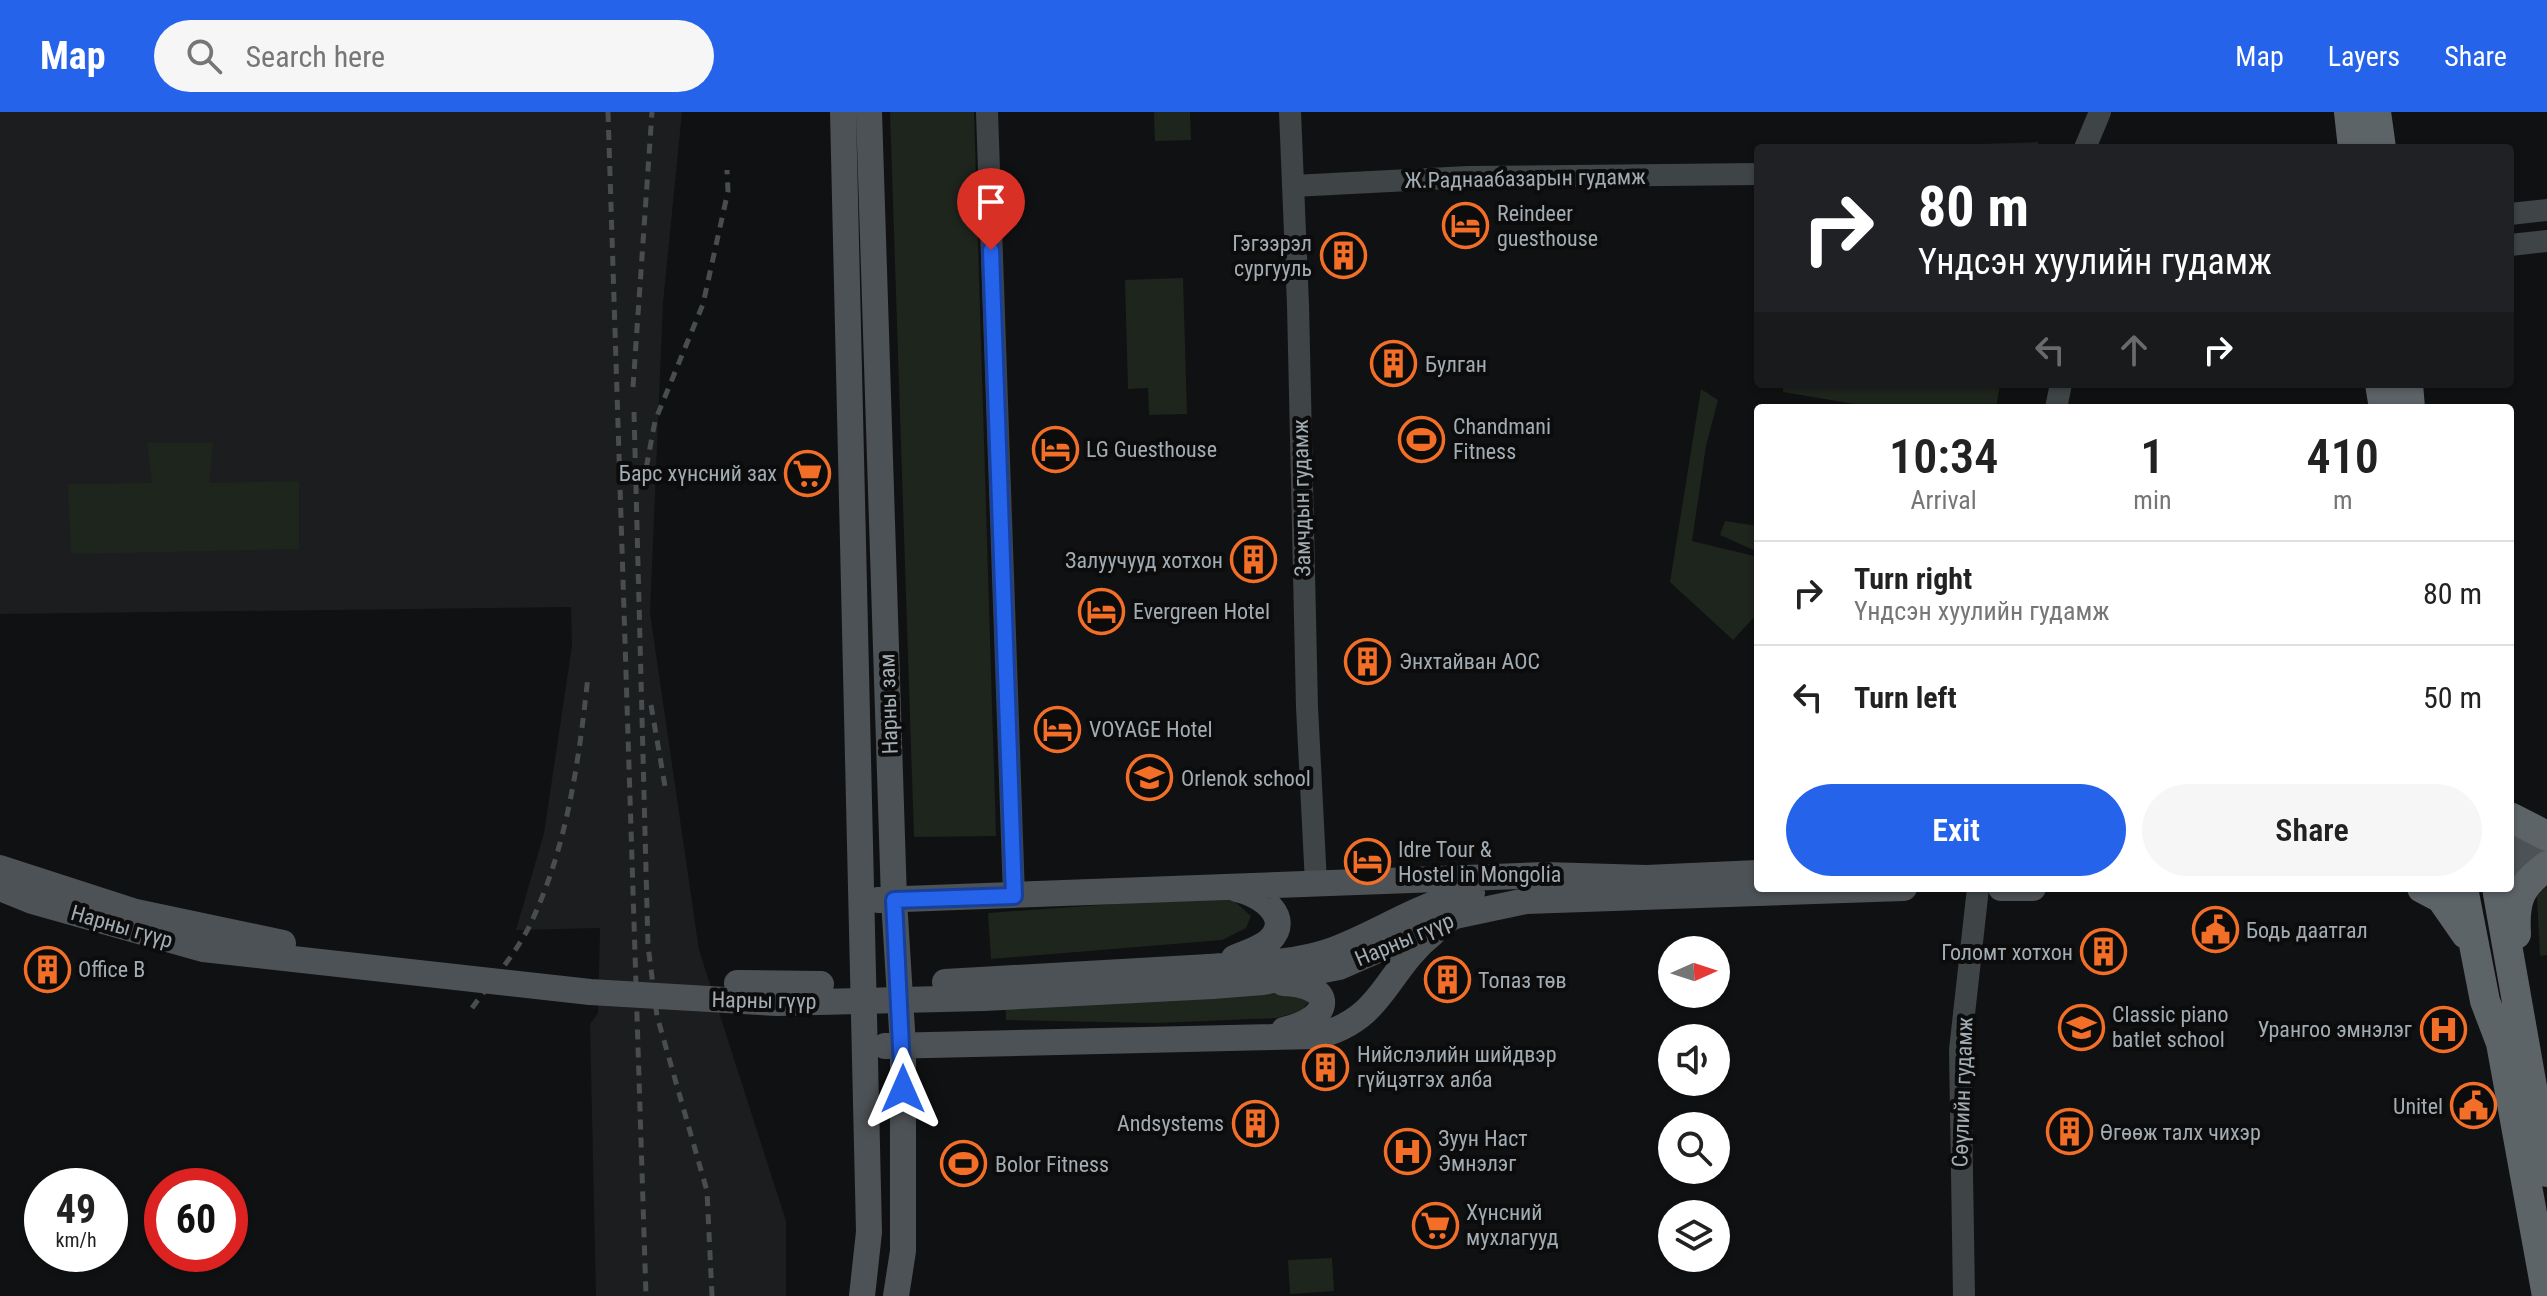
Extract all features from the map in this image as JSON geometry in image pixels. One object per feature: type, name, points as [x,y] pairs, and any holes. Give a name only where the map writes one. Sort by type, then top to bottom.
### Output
[{"type":"highway","points":[[2349,112],[2372,144]]},
{"type":"highway","points":[[2374,144],[2376,112]]},
{"type":"highway","points":[[2388,404],[2403,390]]},
{"type":"highway","points":[[2514,819],[2547,838]]},
{"type":"highway","points":[[2522,1036],[2514,907],[2528,883],[2547,866]]},
{"type":"highway","points":[[2430,892],[2451,909],[2475,950]]},
{"type":"highway","points":[[2464,892],[2492,1025],[2501,1043],[2547,1296]]},
{"type":"highway","points":[[2498,892],[2547,1172]]},
{"type":"main road","name":"Нарны зам","points":[[843,112],[869,1232],[862,1296]]},
{"type":"main road","name":"Нарны зам","points":[[869,112],[894,900],[903,1046],[903,1251],[896,1296]]},
{"type":"main road","points":[[2514,841],[2547,838]]},
{"type":"main road","points":[[2514,866],[2547,866]]},
{"type":"main road","name":"Нарны гүүр","points":[[0,868],[136,912],[278,942],[590,976],[777,984],[1210,977],[1263,982],[1339,967],[1455,916],[1526,901],[1788,892]]},
{"type":"main road","points":[[862,900],[1545,875],[1577,878],[1754,873]]},
{"type":"main road","name":"Нарны гүүр","points":[[0,888],[32,901],[203,949],[590,992],[777,1003],[984,998],[1210,977],[1329,951],[1428,906],[1467,894],[1577,878]]},
{"type":"main road","points":[[1210,977],[1265,945],[1277,928],[1277,914],[1261,898],[1222,886]]},
{"type":"main road","points":[[865,1047],[1317,1036],[1344,1029],[1372,1008],[1411,950],[1455,916]]},
{"type":"main road","points":[[1253,1037],[1308,1024],[1320,1013],[1318,992],[1307,984],[1263,982]]},
{"type":"street","points":[[987,112],[1014,896]]},
{"type":"street","name":"Замчдын гудамж","points":[[1290,112],[1306,692],[1316,883]]},
{"type":"street","points":[[2087,144],[2100,112]]},
{"type":"street","name":"Ж.Раднаабазарын гудамж","points":[[1293,186],[1468,177],[1754,174]]},
{"type":"street","points":[[2514,214],[2547,210]]},
{"type":"street","points":[[2514,245],[2547,241]]},
{"type":"street","name":"Сөүлийн гудамж","points":[[1964,1296],[1960,1050],[1978,892]]},
{"type":"shaded area","points":[[0,112],[682,112],[663,303],[650,613],[699,950],[786,1221],[786,1296],[596,1296],[590,1024],[598,1013],[600,928],[516,930],[544,833],[572,646],[571,607],[0,614]]},
{"type":"shaded area","points":[[890,112],[974,112],[996,836],[914,837]]},
{"type":"shaded area","points":[[1154,112],[1190,112],[1191,140],[1155,141]]},
{"type":"shaded area","points":[[2038,142],[2038,144],[1978,144]]},
{"type":"shaded area","points":[[1183,278],[1187,414],[1149,415],[1148,388],[1128,389],[1125,280]]},
{"type":"shaded area","points":[[1783,388],[1999,388],[1997,404],[1854,404],[1783,392]]},
{"type":"shaded area","points":[[1701,389],[1718,400],[1706,446],[1692,541],[1754,556],[1754,617],[1733,640],[1670,582]]},
{"type":"shaded area","points":[[147,443],[213,443],[209,483],[299,481],[299,549],[71,554],[68,484],[152,483]]},
{"type":"shaded area","points":[[1725,521],[1754,525],[1754,550],[1720,535]]},
{"type":"shaded area","points":[[2547,886],[2547,955],[2540,956],[2537,896]]},
{"type":"shaded area","points":[[1212,897],[1233,900],[1251,916],[1246,928],[1222,940],[991,959],[988,913]]},
{"type":"shaded area","points":[[1245,988],[1306,996],[1308,1003],[1299,1012],[1276,1018],[1155,1023],[1006,1020],[1005,999]]},
{"type":"shaded area","points":[[1332,1258],[1334,1291],[1290,1294],[1288,1260]]},
{"type":"railway","points":[[608,112],[646,1296]]},
{"type":"railway","points":[[633,387],[652,112]]},
{"type":"railway","points":[[643,485],[655,421],[703,304],[728,191],[727,170]]},
{"type":"railway","points":[[634,412],[648,946],[657,1016],[707,1191],[712,1296]]},
{"type":"railway","points":[[472,1008],[523,938],[553,867],[575,772],[588,676]]},
{"type":"railway","points":[[651,705],[666,792]]},
{"type":"place","name":"Reindeer guesthouse","points":[[1466,226]]},
{"type":"place","name":"Гэгээрэл сургууль","points":[[1343,256]]},
{"type":"place","name":"Булган","points":[[1394,364]]},
{"type":"place","name":"Chandmani Fitness","points":[[1422,439]]},
{"type":"place","name":"LG Guesthouse","points":[[1055,449]]},
{"type":"place","name":"Барс хүнсний зах","points":[[808,473]]},
{"type":"place","name":"Залуучууд хотхон","points":[[1254,560]]},
{"type":"place","name":"Evergreen Hotel","points":[[1102,611]]},
{"type":"place","name":"Энхтайван АОС","points":[[1368,661]]},
{"type":"place","name":"VOYAGE Hotel","points":[[1058,729]]},
{"type":"place","name":"Orlenok school","points":[[1150,778]]},
{"type":"place","name":"Idre Tour & Hostel in Mongolia","points":[[1367,862]]},
{"type":"place","name":"Бодь даатгал","points":[[2215,930]]},
{"type":"place","name":"Голомт хотхон","points":[[2104,952]]},
{"type":"place","name":"Office B","points":[[47,969]]},
{"type":"place","name":"Топаз төв","points":[[1447,980]]},
{"type":"place","name":"Classic piano batlet school","points":[[2081,1027]]},
{"type":"place","name":"Урангоо эмнэлэг","points":[[2443,1029]]},
{"type":"place","name":"Нийслэлийн шийдвэр гүйцэтгэх алба","points":[[1326,1067]]},
{"type":"place","name":"Unitel","points":[[2474,1106]]},
{"type":"place","name":"Andsystems","points":[[1255,1123]]},
{"type":"place","name":"Өгөөж талх чихэр","points":[[2069,1132]]},
{"type":"place","name":"Зуун Наст Эмнэлэг","points":[[1407,1151]]},
{"type":"place","name":"Bolor Fitness","points":[[964,1164]]},
{"type":"place","name":"Хүнсний мухлагууд","points":[[1435,1225]]},
{"type":"route","points":[[903,1089],[894,900],[1014,896],[991,250]]}]
